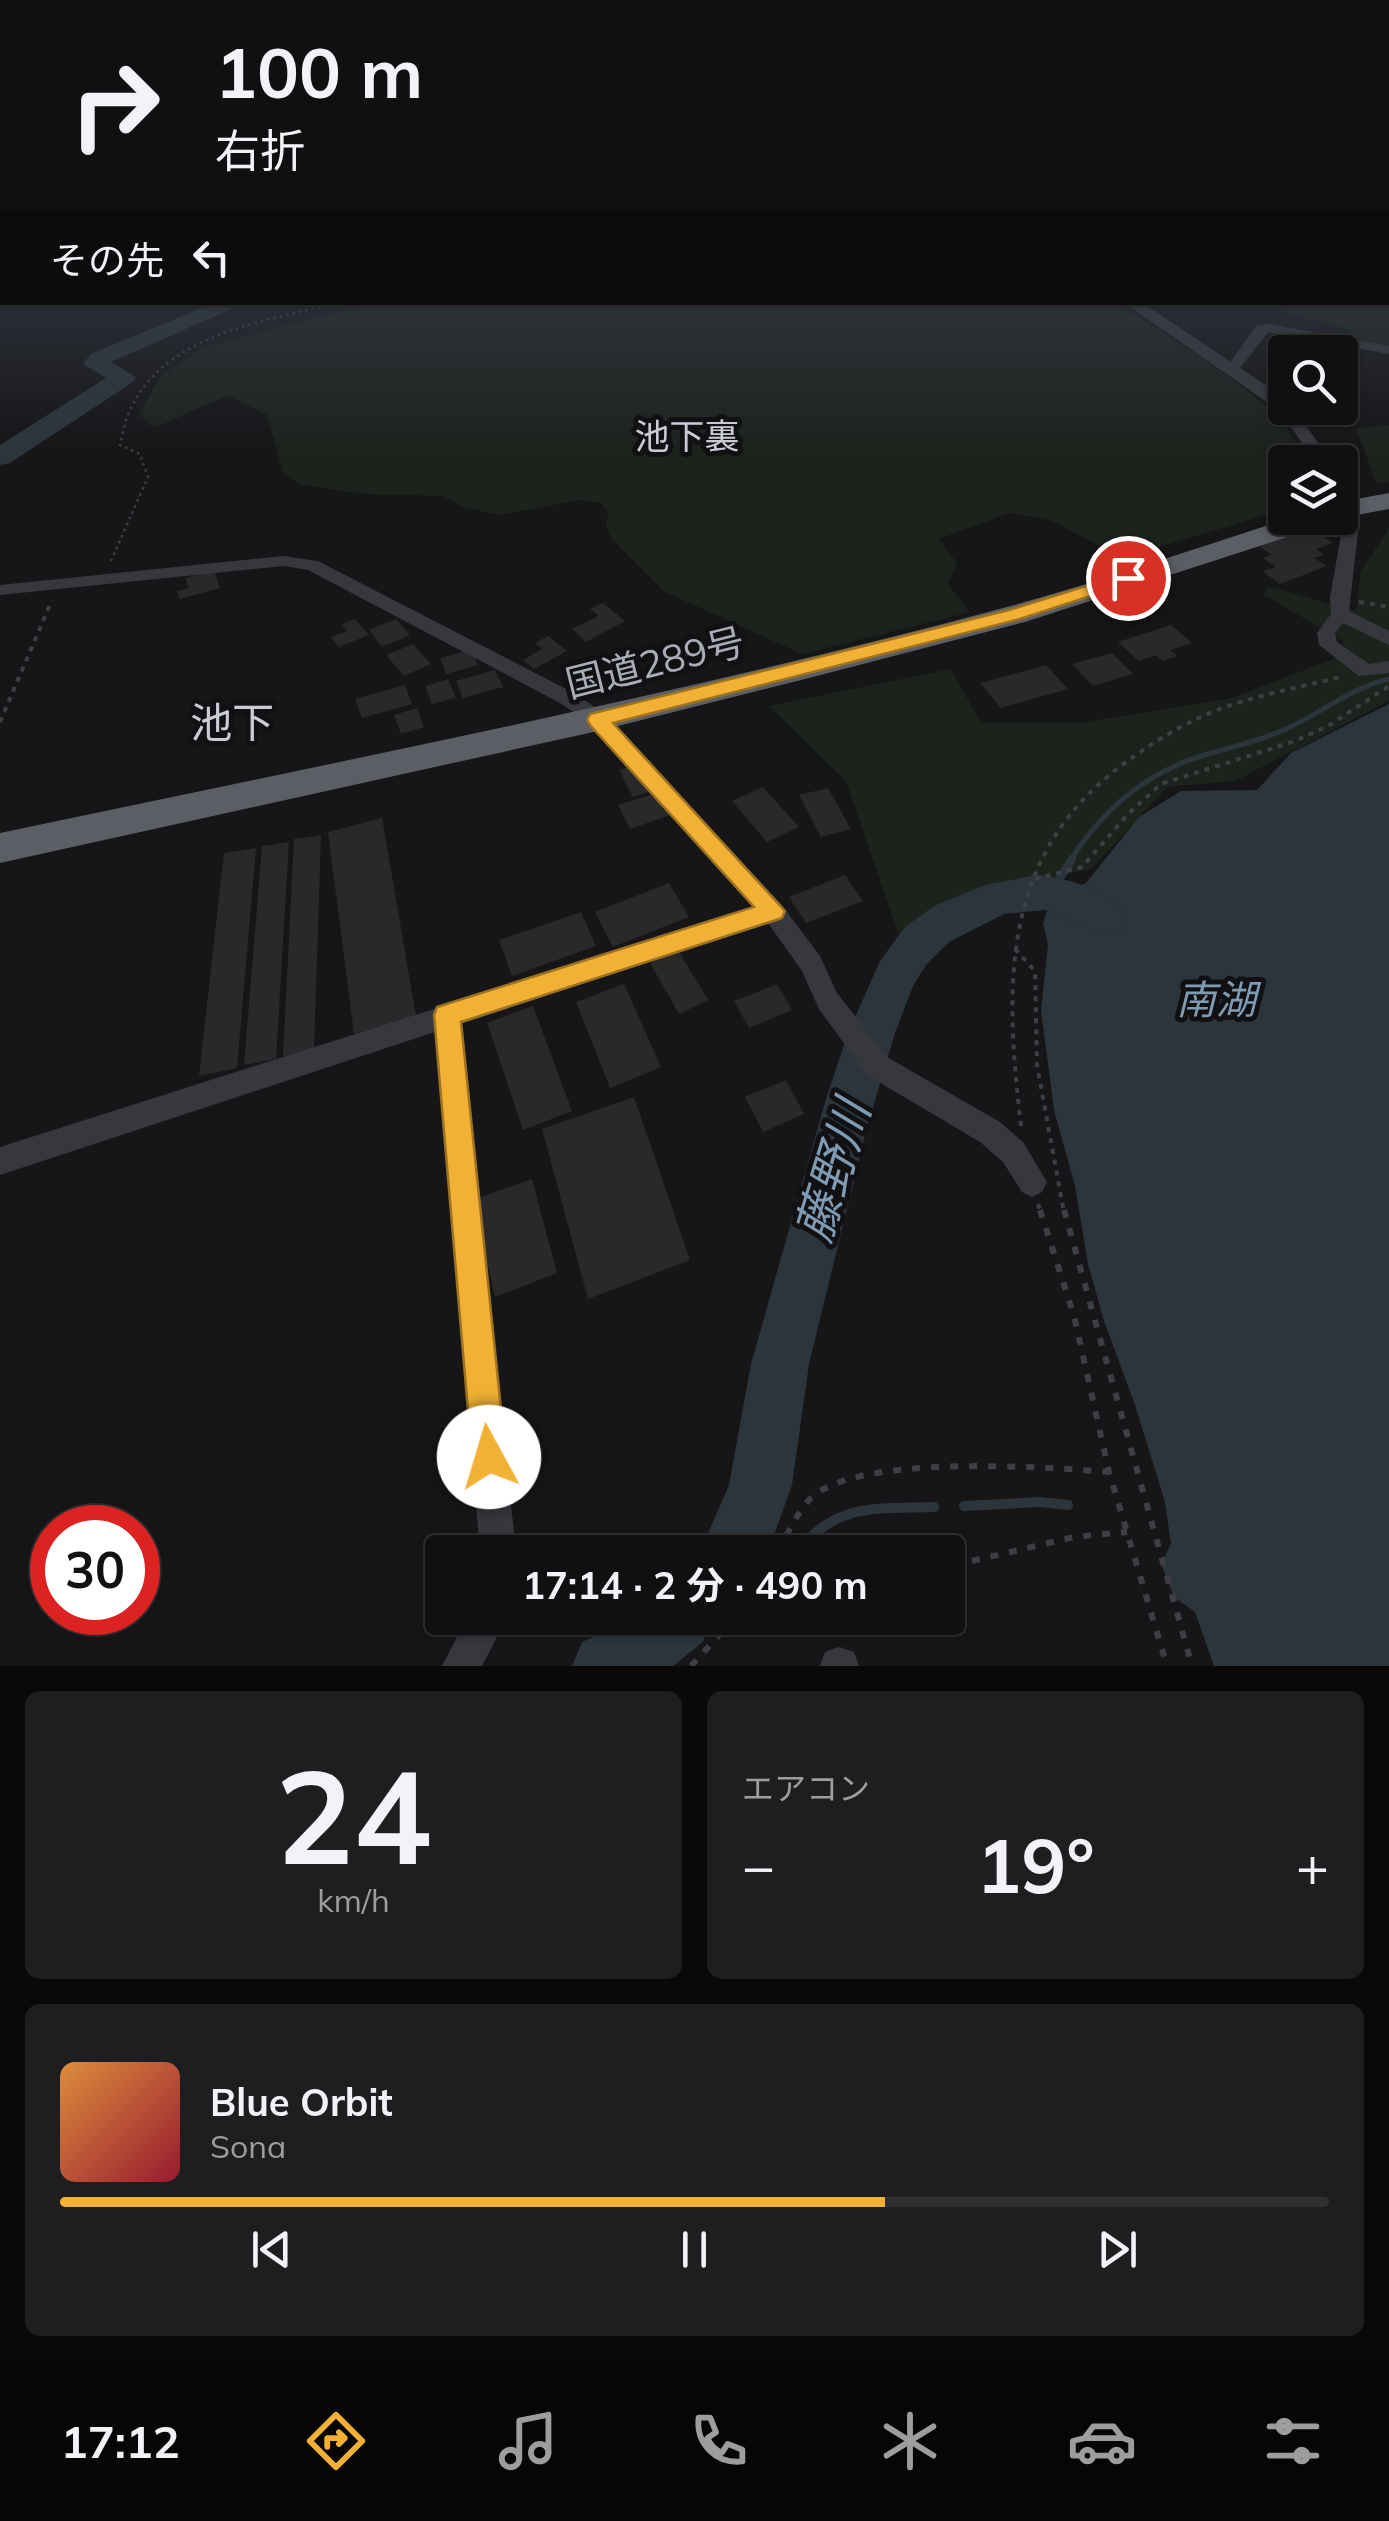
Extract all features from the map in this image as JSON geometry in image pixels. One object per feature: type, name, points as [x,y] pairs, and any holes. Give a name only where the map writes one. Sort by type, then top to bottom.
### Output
[{"type":"highway","name":"国道289号","points":[[1358,505],[1389,501]]},
{"type":"highway","name":"国道289号","points":[[0,848],[598,720],[1014,615],[1268,531]]},
{"type":"street","points":[[1134,305],[1226,366],[1295,419],[1311,445]]},
{"type":"street","points":[[1226,366],[1236,365],[1260,329],[1268,328],[1389,350]]},
{"type":"street","points":[[1349,535],[1339,605],[1326,633],[1328,645],[1366,670],[1389,667]]},
{"type":"street","points":[[0,590],[284,561],[312,566],[567,698],[598,720],[773,911],[811,964],[828,1001],[877,1066],[990,1132],[1013,1152],[1032,1182]]},
{"type":"street","points":[[1339,605],[1389,640]]},
{"type":"street","points":[[0,1161],[773,911]]},
{"type":"street","points":[[447,1015],[496,1535]]},
{"type":"street","points":[[461,1666],[478,1635]]},
{"type":"path","points":[[103,580],[148,478],[140,454],[120,445],[125,421],[145,385],[181,353],[238,326],[332,305]]},
{"type":"path","points":[[0,722],[58,586]]},
{"type":"path","points":[[1339,605],[1389,607]]},
{"type":"path","points":[[1023,1137],[1013,990],[1015,950],[1042,856],[1068,812],[1102,779],[1162,737],[1222,708],[1366,670]]},
{"type":"path","points":[[1035,879],[1082,868],[1129,812],[1162,784],[1295,741],[1328,726],[1389,686]]},
{"type":"path","points":[[1015,950],[1034,971],[1032,1022],[1046,1122],[1075,1256],[1192,1666]]},
{"type":"path","points":[[1032,1182],[1074,1316],[1109,1472],[1167,1666]]},
{"type":"path","points":[[787,1535],[810,1498],[841,1482],[934,1466],[1014,1464],[1109,1472]]},
{"type":"path","points":[[972,1561],[1074,1538],[1127,1532]]},
{"type":"path","points":[[691,1666],[719,1635]]},
{"type":"shaded area","points":[[364,305],[1118,305],[1234,381],[1268,409],[1268,425],[1283,425],[1297,445],[1268,445],[1268,514],[1136,554],[1110,552],[1053,521],[1010,513],[939,539],[957,563],[948,584],[970,612],[802,654],[665,592],[611,538],[606,527],[608,512],[601,503],[581,500],[498,515],[466,508],[443,496],[366,494],[300,485],[283,473],[267,415],[228,395],[159,426],[149,425],[139,413],[162,375],[204,347]]},
{"type":"shaded area","points":[[1294,305],[1389,305],[1389,347],[1370,345],[1336,325],[1273,310]]},
{"type":"shaded area","points":[[1389,425],[1389,482],[1376,483],[1356,428]]},
{"type":"shaded area","points":[[1389,528],[1389,701],[1235,781],[1167,787],[1092,868],[991,894],[905,953],[846,781],[769,706],[951,669],[981,723],[1078,723],[1231,698],[1344,655],[1343,641],[1264,595],[1267,586],[1356,611],[1361,571]]},
{"type":"water","name":"南湖","points":[[1389,704],[1389,1666],[1214,1666],[1195,1612],[1174,1597],[1161,1564],[1171,1544],[1165,1502],[1088,1264],[1075,1186],[1054,1110],[1041,1010],[1048,945],[1043,923],[1051,899],[1086,883],[1139,817],[1181,791],[1257,790],[1291,753]]},
{"type":"building","points":[[1296,535],[1321,535],[1333,543],[1316,549],[1324,555],[1314,558],[1327,566],[1280,584],[1262,571],[1276,567],[1263,558],[1272,555],[1259,546]]},
{"type":"building","points":[[214,570],[220,588],[180,599],[177,591],[189,588],[185,578]]},
{"type":"building","points":[[603,603],[625,621],[586,642],[572,629],[599,616],[590,609]]},
{"type":"building","points":[[355,619],[369,635],[339,647],[331,637],[347,631],[342,624]]},
{"type":"building","points":[[396,619],[410,635],[382,647],[369,630]]},
{"type":"building","points":[[1171,625],[1192,643],[1170,650],[1177,656],[1163,661],[1156,655],[1139,661],[1118,642]]},
{"type":"building","points":[[548,636],[567,651],[534,669],[523,660],[542,649],[535,643]]},
{"type":"building","points":[[413,644],[431,664],[404,676],[386,655]]},
{"type":"building","points":[[471,650],[478,665],[446,674],[440,658]]},
{"type":"building","points":[[1112,653],[1133,674],[1093,686],[1072,664]]},
{"type":"building","points":[[1046,665],[1068,689],[1001,708],[980,683]]},
{"type":"building","points":[[495,670],[503,687],[463,698],[456,681]]},
{"type":"building","points":[[448,679],[456,698],[432,704],[425,686]]},
{"type":"building","points":[[405,685],[412,704],[362,718],[355,699]]},
{"type":"building","points":[[417,708],[424,727],[401,734],[394,715]]},
{"type":"building","points":[[650,760],[665,787],[633,797],[619,770]]},
{"type":"building","points":[[763,787],[799,827],[767,842],[732,801]]},
{"type":"building","points":[[828,788],[851,829],[821,837],[799,795]]},
{"type":"building","points":[[660,792],[673,814],[630,829],[618,805]]},
{"type":"building","points":[[382,818],[416,1016],[354,1034],[328,832]]},
{"type":"building","points":[[321,835],[314,1050],[283,1056],[294,839]]},
{"type":"building","points":[[289,842],[276,1059],[244,1065],[262,846]]},
{"type":"building","points":[[256,848],[237,1068],[199,1076],[224,853]]},
{"type":"building","points":[[845,875],[863,901],[806,923],[789,897]]},
{"type":"building","points":[[669,883],[689,917],[613,947],[595,912]]},
{"type":"building","points":[[581,912],[596,946],[512,976],[499,940]]},
{"type":"building","points":[[678,950],[708,1000],[679,1014],[650,963]]},
{"type":"building","points":[[624,984],[661,1067],[610,1088],[576,1002]]},
{"type":"building","points":[[777,984],[792,1010],[749,1028],[734,1001]]},
{"type":"building","points":[[533,1006],[572,1111],[523,1130],[487,1023]]},
{"type":"building","points":[[786,1080],[804,1114],[763,1132],[745,1097]]},
{"type":"building","points":[[634,1097],[690,1260],[588,1299],[542,1129]]},
{"type":"building","points":[[532,1179],[557,1273],[495,1297],[473,1200]]},
{"type":"waterway","points":[[0,457],[124,377],[95,364],[99,359],[229,305]]},
{"type":"waterway","points":[[1070,861],[1109,811],[1159,774],[1198,757],[1275,734],[1362,688],[1389,679]]},
{"type":"waterway","points":[[1035,892],[1053,889],[1072,859]]},
{"type":"waterway","name":"藤野川","points":[[743,1535],[760,1485],[780,1364],[850,1099],[871,1033],[896,975],[910,952],[934,929],[967,910],[1004,896],[1046,893],[1107,918]]},
{"type":"waterway","points":[[964,1506],[1040,1502],[1068,1505]]},
{"type":"waterway","points":[[813,1535],[827,1524],[859,1512],[934,1507]]},
{"type":"waterway","name":"藤野川","points":[[606,1666],[634,1654],[658,1635]]},
{"type":"district","name":"池下裏","points":[[687,437]]},
{"type":"district","name":"池下","points":[[232,723]]},
{"type":"route","points":[[489,1457],[447,1015],[773,911],[598,720],[1014,615],[1128,578]]}]
